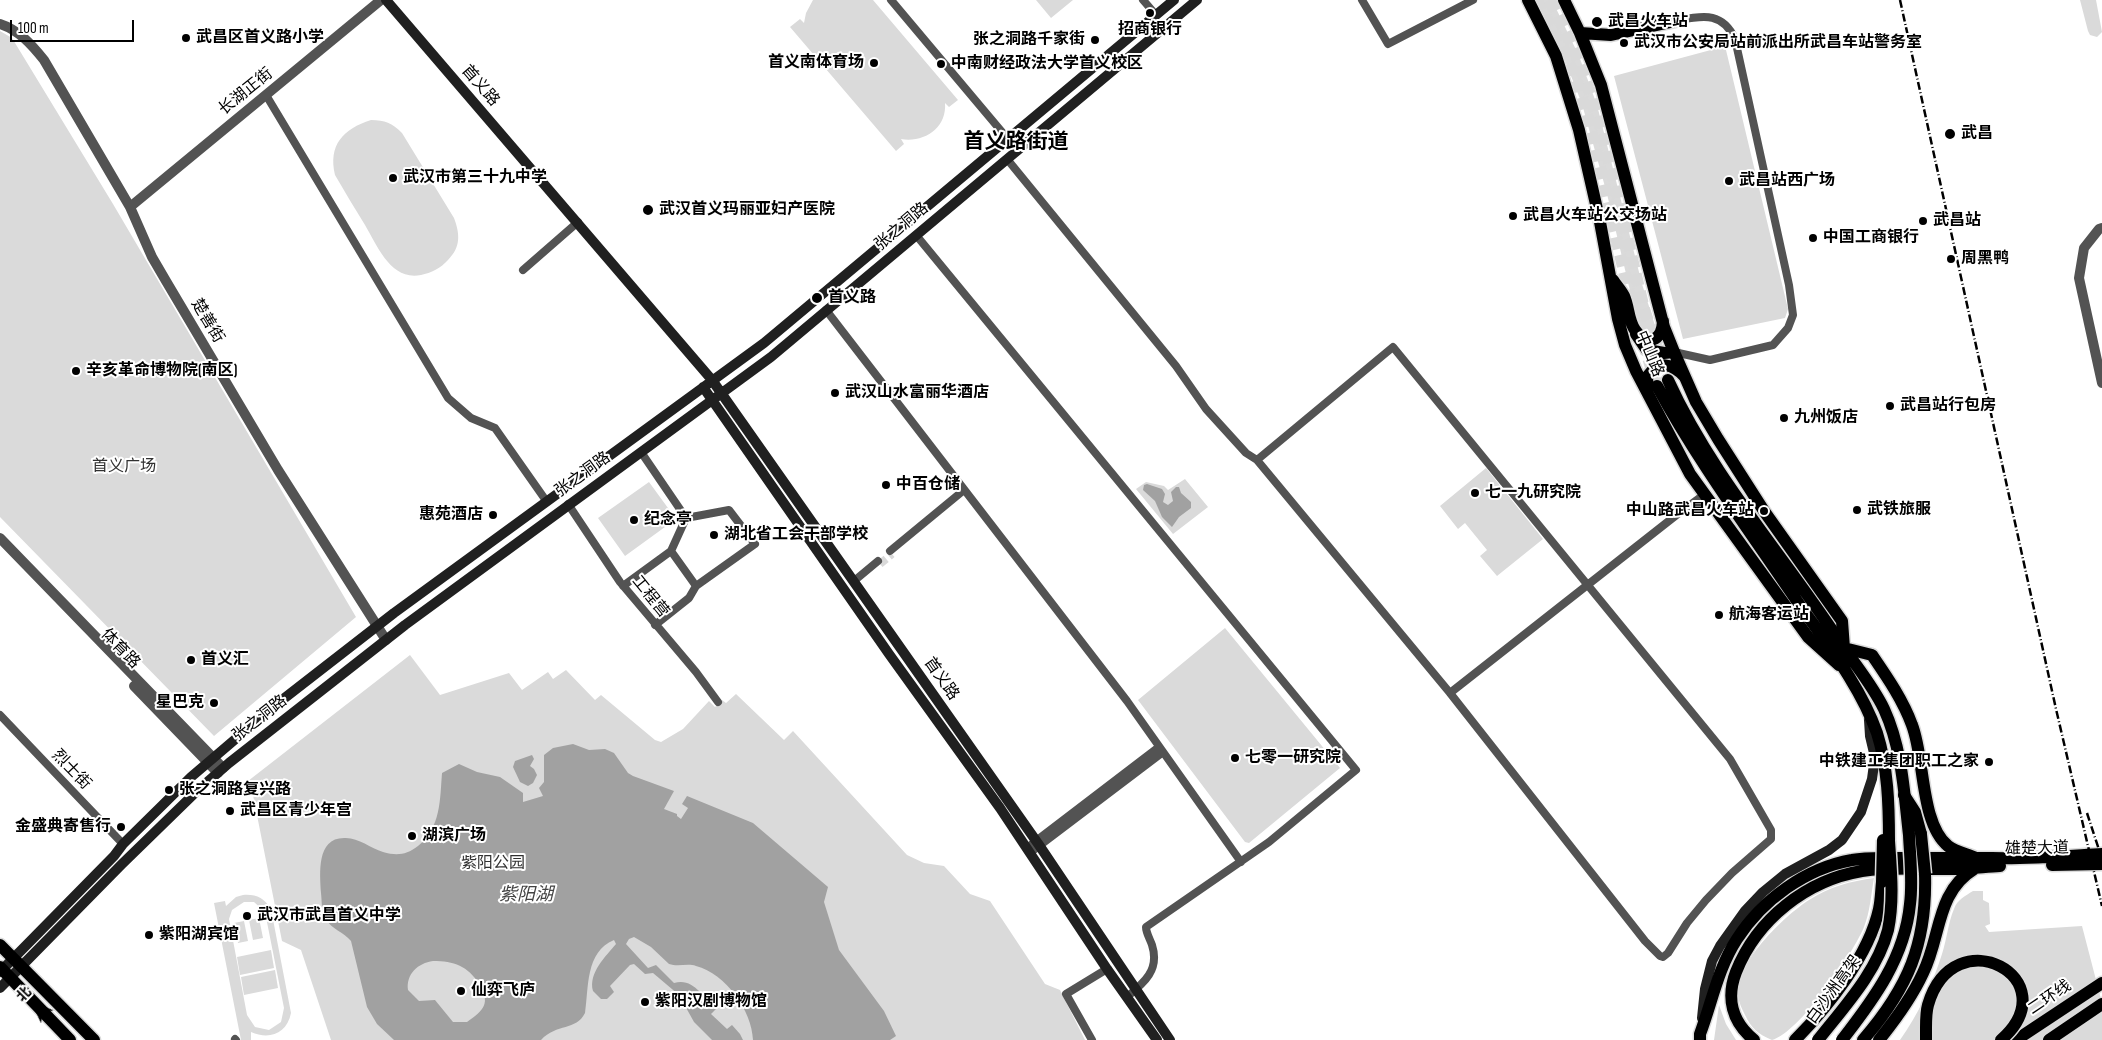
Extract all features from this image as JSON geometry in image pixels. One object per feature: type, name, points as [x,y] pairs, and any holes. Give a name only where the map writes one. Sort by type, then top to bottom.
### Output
[{"type":"main road","name":"首义路","points":[[386,0],[578,222],[722,393],[855,582],[1033,846],[1107,969],[1157,1040]]},
{"type":"main road","name":"张之洞路","points":[[17,962],[123,844],[210,760],[273,707],[376,627],[771,337],[1174,0]]},
{"type":"main road","name":"张之洞路","points":[[0,988],[3,971],[17,962],[221,771],[386,640],[568,504],[771,357],[1197,0]]},
{"type":"main road","name":"中山路","points":[[1528,0],[1556,56],[1579,130],[1625,345],[1658,387],[1690,474],[1808,637],[1844,669]]},
{"type":"main road","name":"中山路","points":[[1564,0],[1592,61],[1612,122],[1662,322],[1674,352],[1696,402],[1734,465],[1842,622],[1844,648]]},
{"type":"main road","points":[[1580,33],[1611,35],[1680,20]]},
{"type":"main road","points":[[1610,275],[1624,297],[1632,325],[1640,342],[1647,350],[1664,353],[1674,352]]},
{"type":"main road","points":[[1632,325],[1642,337],[1648,340],[1660,335],[1662,322]]},
{"type":"main road","points":[[1686,379],[1673,368],[1665,365],[1657,366],[1647,377],[1681,409],[1728,484],[1871,685],[1883,708],[1897,750],[1904,795],[1925,874],[1924,917],[1919,945],[1894,1001],[1863,1040]]},
{"type":"main road","name":"首义路","points":[[703,387],[889,654],[1033,846],[1136,989],[1170,1040]]},
{"type":"main road","points":[[1658,387],[1688,441],[1844,669],[1869,714],[1883,755],[1889,818],[1879,909],[1856,964],[1833,996],[1795,1040]]},
{"type":"main road","points":[[1844,648],[1872,655],[1896,692],[1913,726],[1919,748],[1925,794],[1936,829],[1949,847],[1975,864]]},
{"type":"main road","points":[[1700,1038],[1705,989],[1712,961],[1733,926],[1763,892],[1786,874],[1829,850],[1842,840],[1861,812],[1872,779],[1875,757],[1870,736],[1869,714]]},
{"type":"main road","points":[[1842,1040],[1869,1005],[1893,965],[1908,919],[1915,834]]},
{"type":"main road","name":"白沙洲高架","points":[[1818,1040],[1865,979],[1878,956],[1887,931],[1892,884],[1886,841]]},
{"type":"main road","name":"雄楚大道","points":[[1975,864],[2102,854]]},
{"type":"main road","points":[[1700,1038],[1721,968],[1737,939],[1759,912],[1786,888],[1819,870],[1853,860],[1975,864]]},
{"type":"main road","points":[[1754,1040],[1746,1034],[1733,1012],[1731,998],[1733,980],[1740,963],[1754,940],[1769,921],[1788,904],[1805,891],[1825,882],[1861,872],[1887,868],[1975,864]]},
{"type":"main road","points":[[1879,1040],[1897,1019],[1924,972],[1942,913],[1953,887],[1975,864]]},
{"type":"main road","name":"雄楚大道","points":[[1975,864],[2102,864]]},
{"type":"main road","points":[[0,944],[94,1040]]},
{"type":"main road","points":[[1926,1040],[1928,1005],[1939,982],[1951,969],[1970,961],[1989,960],[2006,968],[2019,983],[2024,1003],[2018,1022],[2001,1040]]},
{"type":"main road","points":[[3,971],[70,1040]]},
{"type":"main road","name":"二环线","points":[[2016,1040],[2102,983]]},
{"type":"main road","points":[[2064,1040],[2099,1006]]},
{"type":"main road","name":"二环线","points":[[2049,1040],[2099,1006]]},
{"type":"street","name":"长湖正街","points":[[130,207],[381,0]]},
{"type":"street","points":[[892,0],[1018,150]]},
{"type":"street","points":[[1144,0],[1156,15]]},
{"type":"street","points":[[1362,0],[1388,44],[1473,0]]},
{"type":"street","points":[[1674,352],[1710,360],[1773,345],[1788,328],[1793,315],[1789,284],[1735,39],[1727,25],[1718,19],[1708,17],[1680,20]]},
{"type":"street","name":"楚善街","points":[[0,24],[21,35],[44,60],[130,207],[152,257],[278,470],[386,640]]},
{"type":"street","points":[[266,95],[448,398],[471,418],[494,428],[547,502]]},
{"type":"street","points":[[1007,159],[1176,366],[1206,409],[1246,453],[1257,460],[1450,693],[1646,941],[1660,956],[1665,955],[1687,923],[1712,893],[1732,873],[1770,841],[1771,830],[1733,763],[1392,347],[1257,460]]},
{"type":"street","points":[[523,270],[578,222]]},
{"type":"street","points":[[2102,228],[2099,229],[2084,248],[2079,278],[2102,383]]},
{"type":"street","points":[[916,236],[1356,770],[1269,842],[1146,927],[1154,954],[1154,964],[1150,975],[1126,997]]},
{"type":"street","points":[[826,310],[1127,702],[1241,862]]},
{"type":"street","points":[[641,452],[686,518]]},
{"type":"street","points":[[891,552],[965,491]]},
{"type":"street","points":[[1686,508],[1705,494]]},
{"type":"street","name":"工程营","points":[[568,504],[623,586],[696,672],[718,702]]},
{"type":"street","points":[[655,625],[690,598],[696,586],[755,544],[728,510],[686,518]]},
{"type":"street","points":[[1450,693],[1679,513]]},
{"type":"street","points":[[623,586],[671,551],[686,518]]},
{"type":"street","points":[[0,538],[221,771]]},
{"type":"street","name":"体育路","points":[[0,547],[210,760]]},
{"type":"street","points":[[671,551],[696,586]]},
{"type":"street","points":[[855,582],[879,562]]},
{"type":"street","name":"烈士街","points":[[0,715],[123,844]]},
{"type":"street","points":[[1033,846],[1161,749]]},
{"type":"street","points":[[1092,1040],[1066,994],[1107,969]]},
{"type":"green space","name":"首义南体育场","points":[[813,0],[873,0],[958,100],[949,107],[945,103],[945,112],[942,120],[932,132],[918,139],[901,139],[904,144],[896,151],[790,27],[800,19],[804,23],[806,13]]},
{"type":"green space","points":[[1036,0],[1073,0],[1051,18]]},
{"type":"green space","points":[[1534,0],[1552,0],[1579,56],[1597,105],[1642,284],[1657,332],[1644,335],[1637,320],[1607,194],[1582,104],[1560,48]]},
{"type":"green space","points":[[2080,0],[2096,0],[2102,32],[2097,37],[2090,35],[2088,31]]},
{"type":"green space","name":"首义广场","points":[[0,31],[12,38],[113,204],[356,617],[214,736],[0,517]]},
{"type":"green space","points":[[1722,47],[1726,50],[1788,309],[1785,318],[1683,339],[1614,76]]},
{"type":"green space","points":[[371,120],[388,123],[402,133],[454,218],[458,235],[457,245],[452,255],[436,270],[421,275],[411,275],[401,273],[394,268],[381,252],[335,175],[334,155],[340,140],[345,133]]},
{"type":"green space","points":[[1486,468],[1543,539],[1497,576],[1480,556],[1487,550],[1465,523],[1458,529],[1440,506]]},
{"type":"green space","points":[[1185,479],[1208,507],[1173,534],[1136,489],[1146,482],[1164,486],[1168,490]]},
{"type":"green space","points":[[649,482],[676,519],[625,556],[598,518]]},
{"type":"green space","points":[[1225,628],[1340,768],[1249,843],[1245,842],[1138,700]]},
{"type":"green space","name":"紫阳公园","points":[[410,655],[440,695],[509,673],[522,690],[548,672],[553,679],[566,670],[595,700],[601,695],[655,740],[661,742],[683,729],[709,701],[715,707],[722,700],[726,703],[736,694],[784,740],[793,731],[907,855],[924,863],[944,866],[970,894],[990,901],[1045,984],[1060,990],[1085,1040],[331,1040],[301,950],[282,941],[251,785],[248,781]]},
{"type":"green space","points":[[1874,878],[1864,927],[1849,955],[1824,991],[1796,1023],[1783,1034],[1772,1040],[1759,1033],[1747,1020],[1738,996],[1739,983],[1752,956],[1774,929],[1809,900],[1824,891],[1840,885]]},
{"type":"green space","points":[[1973,891],[1983,891],[1983,900],[1989,903],[1990,924],[1985,926],[1989,932],[2082,926],[2102,1003],[2102,1040],[1900,1040],[1919,1009],[1934,976],[1955,906],[1962,898]]},
{"type":"green space","points":[[243,895],[256,896],[266,902],[271,909],[291,1013],[286,1026],[281,1030],[271,1035],[251,1032],[251,1040],[241,1040],[214,903],[225,901],[226,906],[236,897]],"holes":[[[244,902],[254,902],[265,912],[284,1008],[281,1022],[269,1030],[255,1027],[247,1015],[229,919],[232,910]]]},
{"type":"green space","points":[[259,918],[263,938],[253,940],[249,920]]},
{"type":"green space","points":[[244,921],[248,941],[238,943],[234,923]]},
{"type":"green space","points":[[271,950],[274,968],[240,975],[237,957]]},
{"type":"green space","points":[[275,970],[278,988],[244,995],[241,977]]},
{"type":"green space","points":[[1719,1005],[1726,1024],[1736,1040],[1714,1040]]},
{"type":"water","points":[[1147,484],[1162,489],[1165,494],[1163,502],[1168,505],[1173,501],[1171,492],[1176,487],[1179,487],[1181,493],[1191,502],[1191,508],[1179,517],[1172,527],[1162,517],[1155,501],[1143,490],[1144,485]]},
{"type":"water","name":"紫阳湖","points":[[573,744],[589,750],[605,749],[614,753],[628,773],[674,791],[664,809],[677,814],[681,819],[688,808],[682,804],[687,796],[753,823],[828,887],[824,902],[839,950],[884,1011],[896,1036],[890,1040],[753,1040],[748,1017],[727,985],[707,970],[693,965],[669,964],[651,947],[634,937],[629,939],[626,944],[648,968],[656,965],[674,983],[681,982],[692,985],[716,1009],[711,1014],[727,1029],[732,1025],[743,1040],[712,1040],[694,1022],[679,995],[653,973],[645,974],[634,964],[630,965],[610,986],[614,992],[607,999],[601,999],[593,991],[593,978],[603,959],[616,944],[614,940],[598,953],[593,962],[588,982],[585,1013],[581,1019],[571,1025],[553,1031],[541,1040],[394,1040],[377,1024],[367,1007],[351,941],[328,922],[323,913],[320,867],[324,850],[328,844],[344,838],[354,839],[383,852],[393,854],[401,854],[414,849],[426,839],[435,822],[440,803],[442,773],[459,764],[477,772],[500,777],[523,793],[523,802],[543,796],[539,788],[544,782],[544,755],[553,748]],"holes":[[[441,961],[465,969],[475,978],[483,991],[485,996],[484,1006],[478,1014],[467,1022],[453,1022],[435,1000],[419,1001],[408,990],[409,979],[414,970],[422,964]]]},
{"type":"water","points":[[532,755],[534,759],[530,766],[537,775],[533,783],[528,786],[520,782],[513,767],[515,761]]},
{"type":"tunnel","points":[[1536,0],[1564,50],[1580,90],[1632,306]]},
{"type":"tunnel","points":[[1550,0],[1573,47],[1603,136],[1644,309],[1668,380]]},
{"type":"tunnel","points":[[1643,342],[1657,386]]},
{"type":"tunnel","points":[[880,564],[892,554]]},
{"type":"railway","points":[[1900,0],[2056,709],[2102,906]]},
{"type":"railway","points":[[2087,813],[2102,859]]},
{"type":"place","name":"招商银行","points":[[1150,13]]},
{"type":"place","name":"武昌火车站","points":[[1597,22]]},
{"type":"place","name":"武昌区首义路小学","points":[[186,38]]},
{"type":"place","name":"张之洞路千家街","points":[[1095,40]]},
{"type":"place","name":"武汉市公安局站前派出所武昌车站警务室","points":[[1624,43]]},
{"type":"place","name":"首义南体育场","points":[[874,63]]},
{"type":"place","name":"中南财经政法大学首义校区","points":[[941,64]]},
{"type":"place","name":"武昌","points":[[1950,134]]},
{"type":"place","name":"武汉市第三十九中学","points":[[393,178]]},
{"type":"place","name":"武昌站西广场","points":[[1729,181]]},
{"type":"place","name":"武汉首义玛丽亚妇产医院","points":[[648,210]]},
{"type":"place","name":"武昌火车站公交场站","points":[[1513,216]]},
{"type":"place","name":"武昌站","points":[[1923,221]]},
{"type":"place","name":"中国工商银行","points":[[1813,238]]},
{"type":"place","name":"周黑鸭","points":[[1951,259]]},
{"type":"place","name":"首义路","points":[[817,298]]},
{"type":"place","name":"辛亥革命博物院(南区)","points":[[76,371]]},
{"type":"place","name":"武汉山水富丽华酒店","points":[[835,393]]},
{"type":"place","name":"武昌站行包房","points":[[1890,406]]},
{"type":"place","name":"九州饭店","points":[[1784,418]]},
{"type":"place","name":"中百仓储","points":[[886,485]]},
{"type":"place","name":"七一九研究院","points":[[1475,493]]},
{"type":"place","name":"武铁旅服","points":[[1857,510]]},
{"type":"place","name":"中山路武昌火车站","points":[[1764,511]]},
{"type":"place","name":"惠苑酒店","points":[[493,515]]},
{"type":"place","name":"纪念亭","points":[[634,520]]},
{"type":"place","name":"湖北省工会干部学校","points":[[714,535]]},
{"type":"place","name":"航海客运站","points":[[1719,615]]},
{"type":"place","name":"首义汇","points":[[191,660]]},
{"type":"place","name":"星巴克","points":[[214,703]]},
{"type":"place","name":"七零一研究院","points":[[1235,758]]},
{"type":"place","name":"中铁建工集团职工之家","points":[[1989,762]]},
{"type":"place","name":"张之洞路复兴路","points":[[169,790]]},
{"type":"place","name":"武昌区青少年宫","points":[[230,811]]},
{"type":"place","name":"金盛典寄售行","points":[[121,827]]},
{"type":"place","name":"湖滨广场","points":[[412,836]]},
{"type":"place","name":"武汉市武昌首义中学","points":[[247,916]]},
{"type":"place","name":"紫阳湖宾馆","points":[[149,935]]},
{"type":"place","name":"仙弈飞庐","points":[[461,991]]},
{"type":"place","name":"紫阳汉剧博物馆","points":[[645,1002]]},
{"type":"district","name":"首义路街道","points":[[1016,143]]}]
